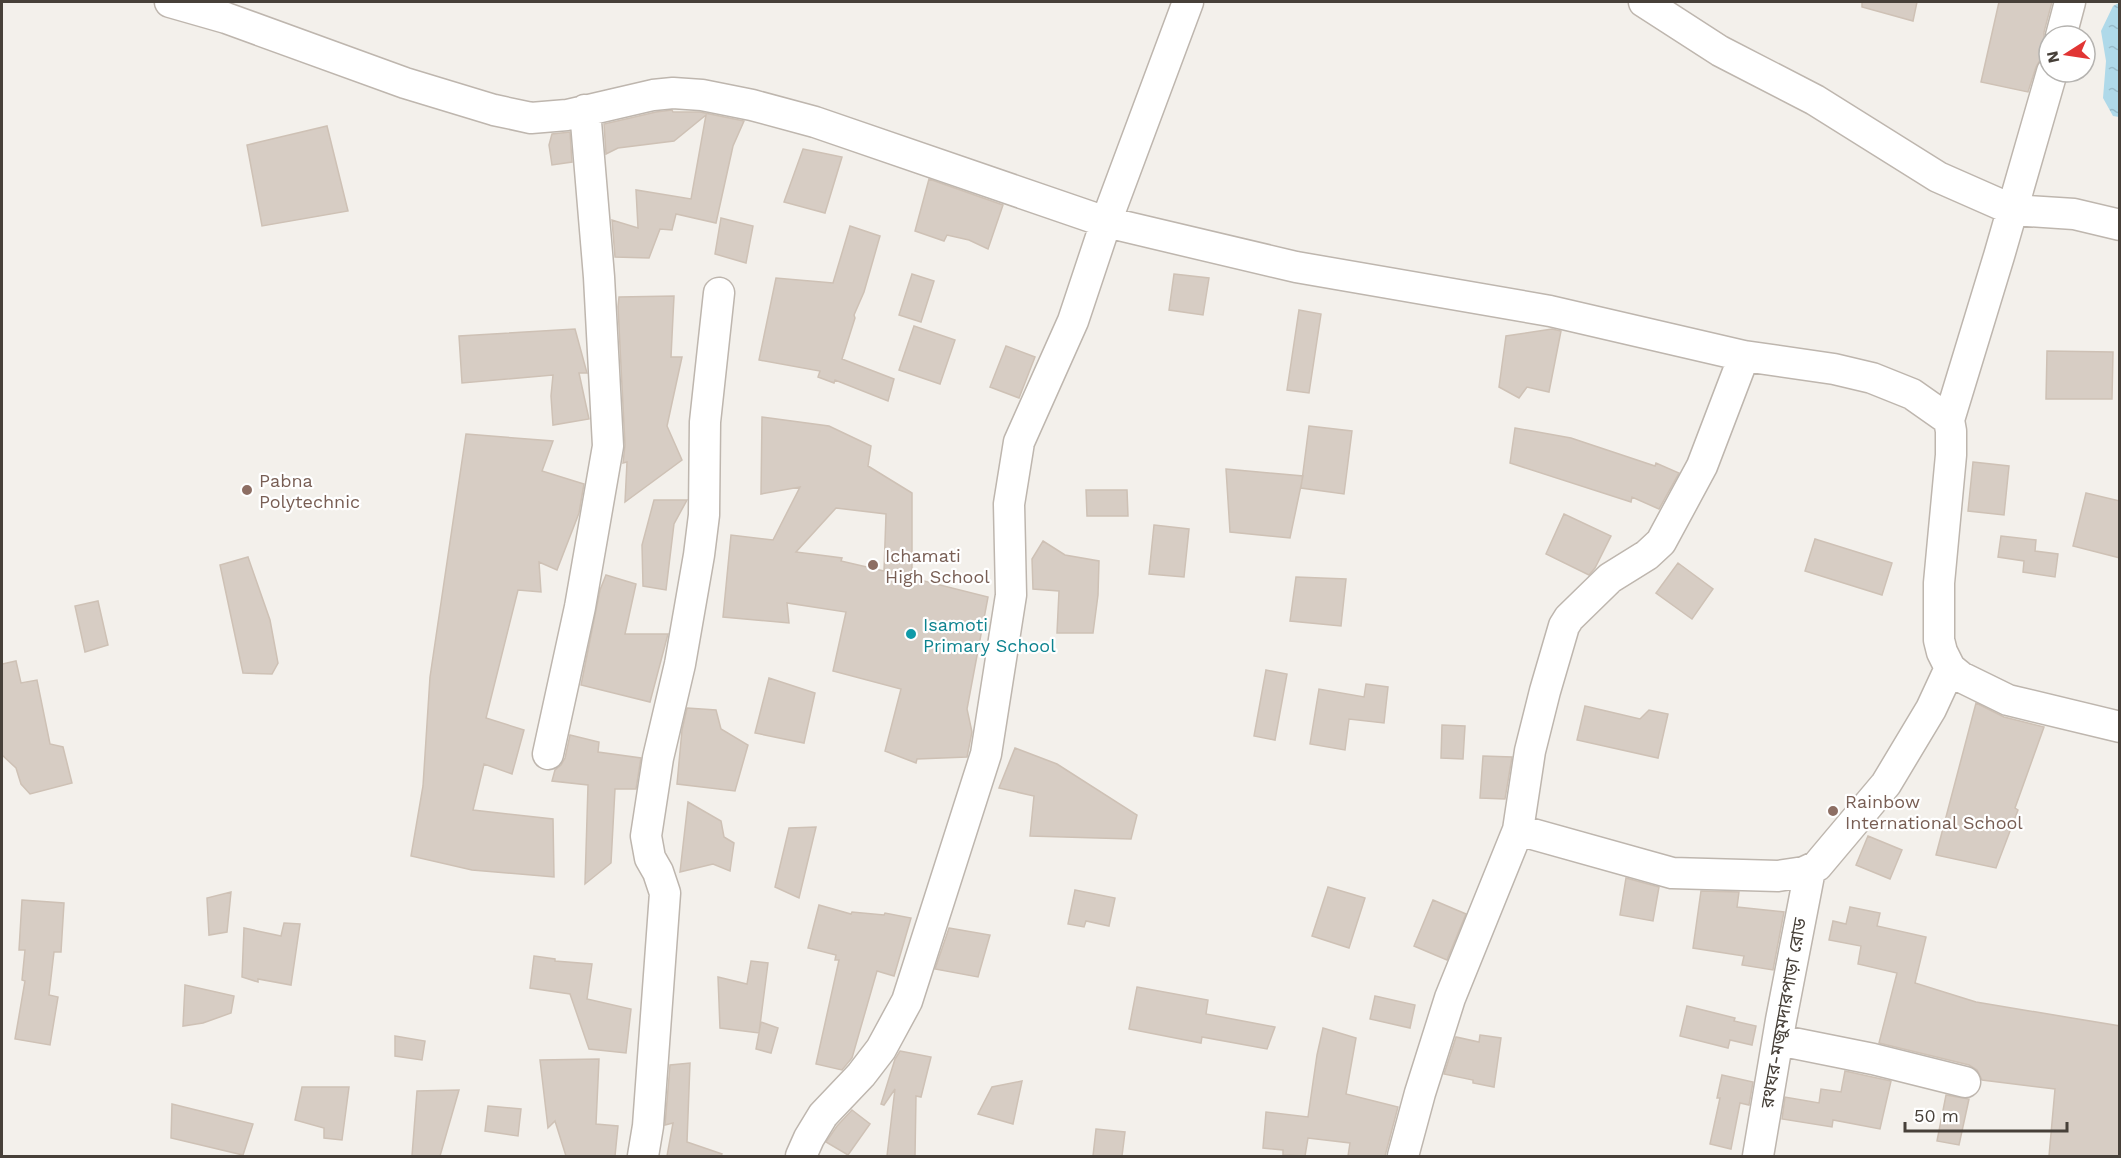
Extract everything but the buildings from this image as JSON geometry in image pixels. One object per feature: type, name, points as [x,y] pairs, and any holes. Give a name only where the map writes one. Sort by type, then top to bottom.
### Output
[{"type":"street","points":[[170,2],[226,18],[405,83],[494,110],[531,118],[549,117],[653,95],[673,93],[702,95],[753,105],[815,122],[1106,222],[1296,267],[1550,311],[1744,356],[1833,369],[1872,378],[1912,394],[1949,420]]},
{"type":"street","points":[[801,1156],[823,1115],[861,1075],[881,1049],[907,1001],[986,754],[1011,595],[1009,504],[1019,442],[1073,321],[1106,222],[1188,2]]},
{"type":"street","points":[[1644,2],[1720,51],[1815,100],[1938,177],[2013,210],[2074,214],[2120,225]]},
{"type":"street","points":[[2064,24],[2070,2]]},
{"type":"street","points":[[2049,84],[1949,420],[1952,449],[1939,583],[1939,640],[1950,668],[2008,700],[2120,727]]},
{"type":"street","points":[[548,754],[580,607],[608,446],[599,277],[585,110]]},
{"type":"street","points":[[643,1156],[648,1126],[665,893],[658,872],[650,858],[646,836],[658,758],[680,664],[699,555],[704,515],[705,422],[719,292]]},
{"type":"street","points":[[1403,1156],[1450,998],[1518,830],[1533,741],[1564,626],[1569,618],[1610,578],[1647,555],[1661,542],[1702,466],[1744,356]]},
{"type":"street","points":[[1518,830],[1672,873],[1779,876],[1810,870],[1817,866],[1886,784],[1931,709],[1950,668]]},
{"type":"street","name":"রথঘর-মজুমদারপাড়া রোড","points":[[1758,1156],[1810,870]]},
{"type":"street","points":[[1778,1040],[1874,1059],[1965,1082]]},
{"type":"water","points":[[2119,3],[2119,117],[2113,116],[2103,98],[2106,61],[2101,31],[2113,6]]},
{"type":"place","name":"Pabna Polytechnic","points":[[247,490]]},
{"type":"place","name":"Ichamati High School","points":[[873,565]]},
{"type":"place","name":"Isamoti Primary School","points":[[911,634]]},
{"type":"place","name":"Rainbow International School","points":[[1833,811]]}]
